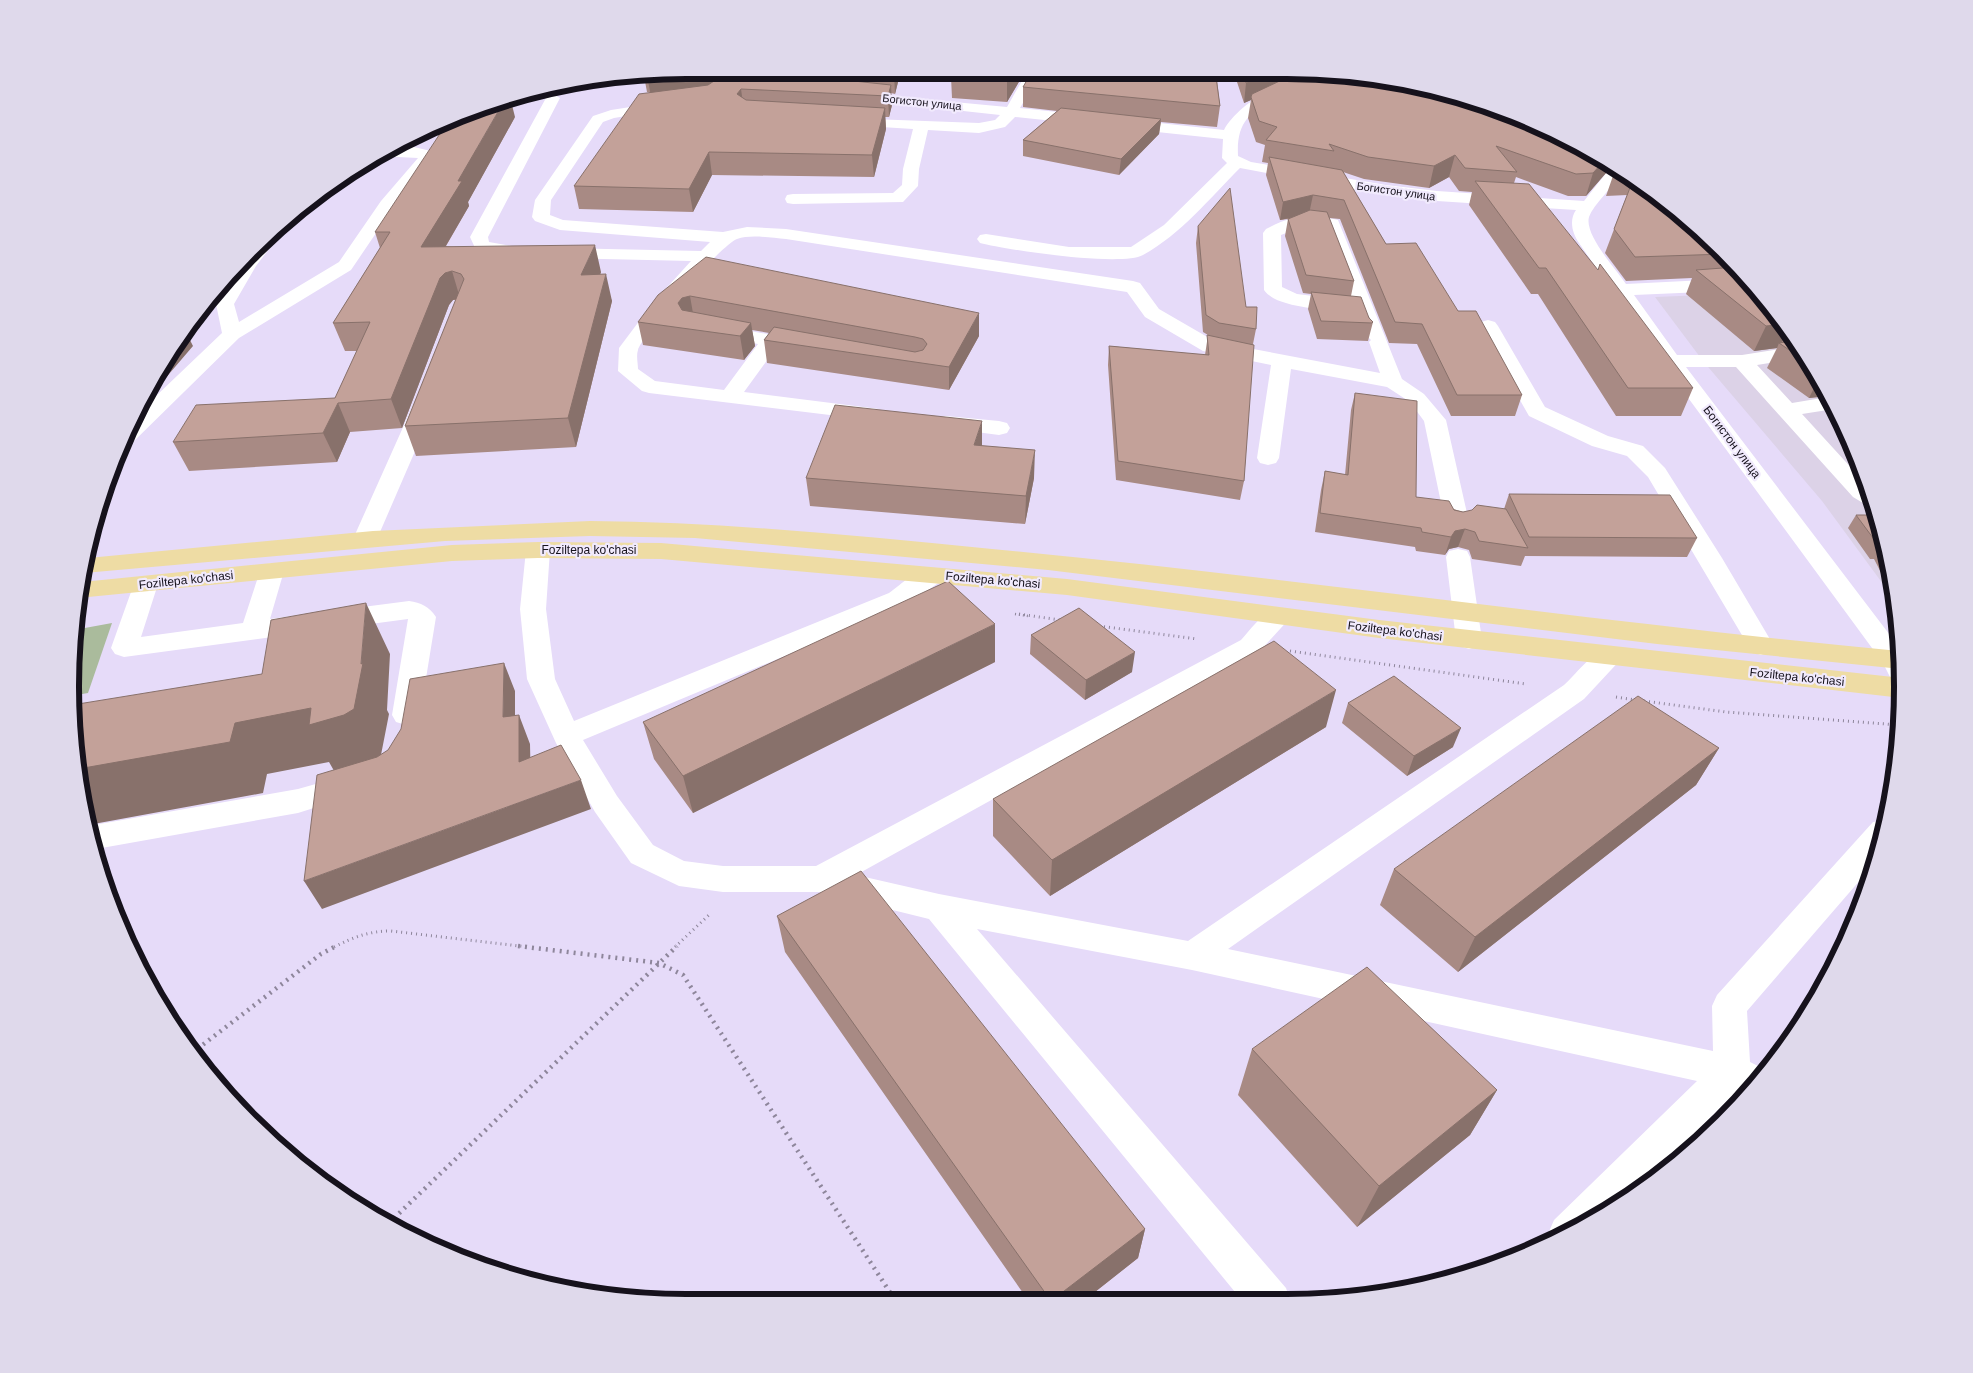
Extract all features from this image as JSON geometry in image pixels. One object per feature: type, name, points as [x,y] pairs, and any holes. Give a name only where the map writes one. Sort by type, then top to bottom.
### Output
[{"type":"main road","name":"Foziltepa ko'chasi","points":[[91,566],[365,539],[543,528],[650,529],[735,533],[1071,563],[1465,613],[1761,646],[1893,663]]},
{"type":"main road","name":"Foziltepa ko'chasi","points":[[87,589],[452,553],[601,549],[718,555],[1067,587],[1278,617],[1894,687]]},
{"type":"street","points":[[836,120],[979,128],[1000,124],[1011,112],[1030,79]]},
{"type":"street","points":[[986,239],[1069,252],[1136,252],[1170,229],[1237,162],[1230,158],[1230,135],[1236,119],[1243,111],[1301,84]]},
{"type":"street","name":"Богистон улица","points":[[838,93],[1230,135]]},
{"type":"street","points":[[553,98],[479,237],[482,246],[513,252],[706,256]]},
{"type":"street","points":[[676,103],[611,114],[598,119],[543,200],[541,217],[560,224],[726,238],[750,232],[786,234],[1134,287],[1152,313],[1210,347],[1393,382],[1417,398],[1435,420],[1457,522]]},
{"type":"street","points":[[793,199],[897,198],[910,186],[911,169],[922,125]]},
{"type":"street","points":[[138,424],[232,334],[345,266],[388,205],[429,155],[414,152],[397,153]]},
{"type":"street","name":"Богистон улица","points":[[1237,162],[1320,180],[1386,190],[1437,196],[1588,206]]},
{"type":"street","name":"Богистон улица","points":[[1613,174],[1581,215],[1580,226],[1584,239],[1671,361],[1893,656]]},
{"type":"street","points":[[1364,308],[1293,299],[1274,290],[1272,233],[1291,223],[1313,219],[1332,224],[1393,382]]},
{"type":"street","points":[[726,238],[706,256],[638,334],[627,350],[628,371],[649,388],[893,416]]},
{"type":"street","points":[[232,334],[225,304],[244,271]]},
{"type":"street","points":[[1621,290],[1741,284]]},
{"type":"street","points":[[1488,326],[1537,411],[1600,442],[1635,451],[1657,473],[1710,558],[1761,646]]},
{"type":"street","points":[[694,327],[819,350]]},
{"type":"street","points":[[729,398],[771,341]]},
{"type":"street","points":[[1671,361],[1742,361],[1795,353]]},
{"type":"street","points":[[1268,458],[1282,361]]},
{"type":"street","points":[[1742,361],[1863,493]]},
{"type":"street","points":[[365,539],[416,426],[432,383]]},
{"type":"street","points":[[1786,411],[1825,405]]},
{"type":"street","points":[[932,420],[999,428]]},
{"type":"street","points":[[538,550],[533,609],[541,679],[566,736],[606,804],[642,854],[679,873],[723,878],[820,878],[939,908],[1192,956],[1743,1078]]},
{"type":"street","points":[[1458,557],[1469,640]]},
{"type":"street","points":[[254,630],[272,571]]},
{"type":"street","points":[[566,736],[898,599],[932,575]]},
{"type":"street","points":[[145,584],[124,648],[409,610],[420,614],[423,617],[401,740]]},
{"type":"street","points":[[820,878],[1250,646],[1278,617]]},
{"type":"street","points":[[1192,956],[1574,692],[1611,656]]},
{"type":"street","points":[[97,837],[298,802],[372,779]]},
{"type":"street","points":[[1743,1078],[1729,1006],[1875,842]]},
{"type":"street","points":[[939,908],[1263,1294]]},
{"type":"street","points":[[1595,1210],[1743,1078]]},
{"type":"path","points":[[1005,613],[1064,621]]},
{"type":"path","points":[[1093,625],[1726,712],[1893,725]]},
{"type":"path","points":[[393,1219],[746,878]]},
{"type":"path","points":[[198,1048],[320,954],[358,935],[373,931],[410,933],[659,963],[683,975],[891,1294]]},
{"type":"shaded area","points":[[1749,293],[1769,317],[1813,383],[1832,418],[1848,454],[1874,529],[1886,588],[1822,501],[1703,361],[1655,297]]},
{"type":"green space","points":[[112,623],[88,693],[79,695],[80,647],[82,629]]},
{"type":"building","points":[[717,79],[835,79],[891,85],[888,96],[741,89],[737,94],[746,100],[885,108],[872,155],[709,152],[689,189],[574,186],[639,94],[708,85]]},
{"type":"building","points":[[979,79],[1008,79],[1007,81]]},
{"type":"building","points":[[1028,79],[1216,79],[1220,106],[1023,87]]},
{"type":"building","points":[[1245,79],[1255,79],[1246,83]]},
{"type":"building","points":[[1284,79],[1326,80],[1405,90],[1444,99],[1519,125],[1555,141],[1600,166],[1593,173],[1576,174],[1496,146],[1517,172],[1465,168],[1455,155],[1434,166],[1368,157],[1329,144],[1334,151],[1266,140],[1277,127],[1259,121],[1251,97],[1252,94]]},
{"type":"building","points":[[500,108],[458,181],[462,181],[421,247],[595,245],[581,275],[606,274],[568,418],[405,426],[464,279],[461,274],[452,271],[445,273],[440,278],[391,399],[338,403],[323,433],[173,442],[196,405],[335,398],[370,322],[333,323],[390,232],[375,232],[442,130]]},
{"type":"building","points":[[1061,108],[1161,119],[1121,159],[1023,140]]},
{"type":"building","points":[[1269,157],[1342,170],[1386,244],[1416,243],[1458,311],[1476,311],[1522,395],[1457,395],[1422,324],[1395,322],[1344,200],[1313,195],[1283,202]]},
{"type":"building","points":[[1475,181],[1529,184],[1598,270],[1600,264],[1693,388],[1628,388],[1546,268],[1539,268]]},
{"type":"building","points":[[1631,186],[1656,204],[1713,254],[1635,257],[1614,229]]},
{"type":"building","points":[[1230,188],[1246,307],[1257,307],[1256,329],[1219,323],[1206,315],[1198,226]]},
{"type":"building","points":[[1310,210],[1327,212],[1354,281],[1306,275],[1288,219]]},
{"type":"building","points":[[706,257],[979,313],[949,367],[764,340],[774,327],[915,352],[923,350],[927,344],[923,339],[915,337],[690,296],[682,298],[678,303],[682,310],[751,323],[740,336],[638,322],[658,295]]},
{"type":"building","points":[[1726,268],[1775,325],[1766,326],[1696,270]]},
{"type":"building","points":[[1311,292],[1361,297],[1369,318],[1373,322],[1321,321]]},
{"type":"building","points":[[1207,335],[1254,345],[1244,481],[1118,461],[1109,346],[1209,355]]},
{"type":"building","points":[[1783,340],[1785,340],[1795,354],[1779,343],[1786,342]]},
{"type":"building","points":[[1355,393],[1417,401],[1416,497],[1449,501],[1454,510],[1463,512],[1472,510],[1477,505],[1506,509],[1528,548],[1479,541],[1475,532],[1465,529],[1455,531],[1451,537],[1422,532],[1421,528],[1320,513],[1325,471],[1348,475]]},
{"type":"building","points":[[835,405],[982,421],[974,445],[1035,450],[1026,496],[806,478]]},
{"type":"building","points":[[1509,494],[1670,495],[1697,538],[1529,537]]},
{"type":"building","points":[[1856,515],[1870,515],[1877,544]]},
{"type":"building","points":[[948,581],[995,624],[683,776],[643,722]]},
{"type":"building","points":[[366,603],[361,664],[363,663],[354,709],[344,715],[309,725],[311,708],[235,723],[230,742],[84,768],[79,704],[262,674],[271,620]]},
{"type":"building","points":[[1079,608],[1135,652],[1086,680],[1031,635]]},
{"type":"building","points":[[1274,641],[1336,690],[1052,860],[993,799]]},
{"type":"building","points":[[504,663],[503,717],[519,715],[519,762],[561,745],[581,780],[304,881],[317,775],[377,757],[388,750],[401,729],[410,679]]},
{"type":"building","points":[[1394,676],[1461,728],[1414,756],[1348,703]]},
{"type":"building","points":[[1638,696],[1719,748],[1475,937],[1394,869]]},
{"type":"building","points":[[861,871],[1145,1229],[1060,1294],[1046,1294],[777,916]]},
{"type":"building","points":[[1367,967],[1497,1090],[1379,1186],[1252,1049]]}]
